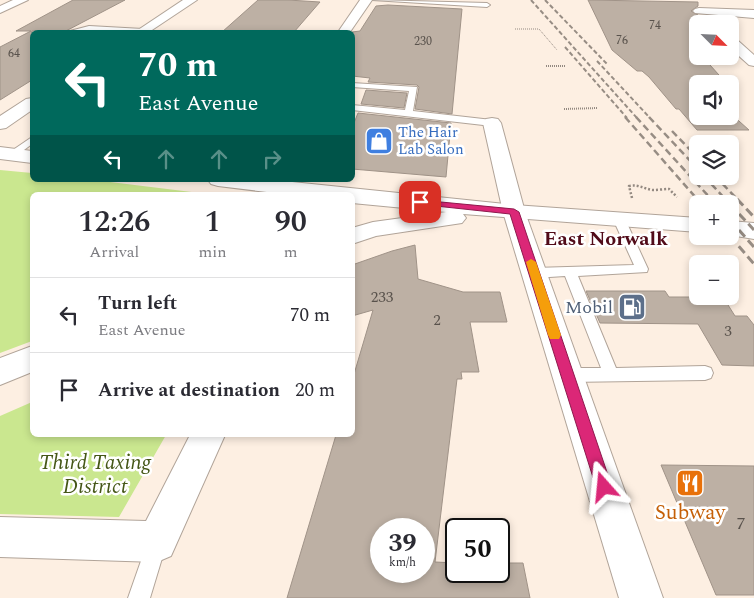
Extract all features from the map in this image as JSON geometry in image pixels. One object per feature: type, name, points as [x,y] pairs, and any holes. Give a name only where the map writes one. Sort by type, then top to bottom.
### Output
[{"type":"main road","points":[[0,10],[22,0]]},
{"type":"main road","points":[[145,30],[191,0]]},
{"type":"main road","points":[[345,30],[366,0]]},
{"type":"main road","points":[[688,0],[703,15]]},
{"type":"main road","points":[[699,11],[754,14]]},
{"type":"main road","points":[[739,49],[754,62]]},
{"type":"main road","points":[[0,124],[30,105]]},
{"type":"main road","points":[[492,122],[514,212],[641,598]]},
{"type":"main road","points":[[244,182],[269,192]]},
{"type":"main road","points":[[244,182],[323,192]]},
{"type":"main road","points":[[355,196],[514,212],[689,224]]},
{"type":"main road","points":[[355,235],[373,229],[415,222],[514,212]]},
{"type":"main road","points":[[739,229],[754,231]]},
{"type":"main road","points":[[0,372],[30,361]]},
{"type":"main road","points":[[0,537],[156,542],[207,437]]},
{"type":"lane","points":[[375,0],[487,5]]},
{"type":"lane","points":[[80,30],[89,28],[116,30]]},
{"type":"lane","points":[[355,86],[414,89],[408,114]]},
{"type":"lane","points":[[355,107],[492,122]]},
{"type":"lane","points":[[15,155],[30,142]]},
{"type":"lane","points":[[534,273],[642,269],[619,219]]},
{"type":"lane","points":[[570,272],[611,374]]},
{"type":"lane","points":[[568,375],[705,373]]},
{"type":"lane","points":[[139,598],[156,542]]},
{"type":"path","points":[[515,29],[539,29],[558,50]]},
{"type":"path","points":[[546,66],[565,66]]},
{"type":"path","points":[[564,109],[598,108]]},
{"type":"path","points":[[636,203],[632,199],[629,186],[645,186],[650,190],[670,189],[677,197]]},
{"type":"green space","points":[[0,170],[30,173],[30,182],[110,182],[192,192],[30,192],[30,342],[0,353]]},
{"type":"green space","name":"Third Taxing District","points":[[30,403],[30,437],[165,437],[119,517],[0,514],[0,416]]},
{"type":"building","points":[[73,0],[125,0],[68,30],[16,31]]},
{"type":"building","points":[[258,0],[320,2],[296,30],[224,30]]},
{"type":"building","points":[[588,0],[698,2],[698,6],[691,11],[698,15],[689,15],[689,65],[710,65],[719,75],[689,75],[689,121],[679,109],[676,109],[649,77],[642,71],[637,71],[612,50]]},
{"type":"building","points":[[376,6],[462,9],[452,114],[415,109],[419,87],[417,85],[368,82],[370,78],[355,76],[355,32],[360,31]]},
{"type":"building","points":[[30,32],[30,81],[0,100],[0,47]]},
{"type":"building","points":[[366,90],[407,93],[404,108],[361,104]]},
{"type":"building","points":[[358,113],[451,123],[446,177],[355,169],[355,120]]},
{"type":"building","points":[[739,121],[749,130],[697,130],[693,125],[739,125]]},
{"type":"building","points":[[415,245],[418,279],[463,292],[500,292],[507,322],[470,322],[479,372],[461,372],[462,379],[457,379],[435,562],[445,562],[445,583],[510,583],[510,563],[523,563],[530,598],[287,598],[335,437],[355,437],[355,371],[373,310],[355,315],[355,264]]},
{"type":"building","points":[[586,291],[665,291],[669,297],[689,297],[689,305],[728,305],[735,316],[747,316],[754,325],[754,366],[722,365],[698,324],[600,323]]},
{"type":"building","points":[[661,465],[754,466],[754,595],[716,595]]},
{"type":"railway","points":[[531,0],[637,118]]},
{"type":"railway","points":[[545,0],[607,64]]},
{"type":"railway","points":[[565,47],[627,118]]},
{"type":"railway","points":[[597,61],[650,118]]},
{"type":"railway","points":[[625,117],[694,195]]},
{"type":"railway","points":[[636,117],[707,195]]},
{"type":"railway","points":[[649,117],[689,159]]},
{"type":"railway","points":[[672,131],[689,149]]},
{"type":"railway","points":[[712,185],[721,195]]},
{"type":"railway","points":[[724,185],[733,195]]},
{"type":"railway","points":[[739,201],[754,217]]},
{"type":"railway","points":[[739,214],[754,230]]},
{"type":"railway","points":[[739,230],[754,247]]},
{"type":"railway","points":[[738,245],[754,264]]},
{"type":"slow traffic","points":[[531,262],[555,335]]},
{"type":"place","name":"The Hair Lab Salon","points":[[379,141]]},
{"type":"place","name":"Mobil","points":[[632,307]]},
{"type":"place","name":"Subway","points":[[690,483]]},
{"type":"district","name":"East Norwalk","points":[[606,239]]},
{"type":"route","points":[[420,202],[514,212],[604,487]]}]
